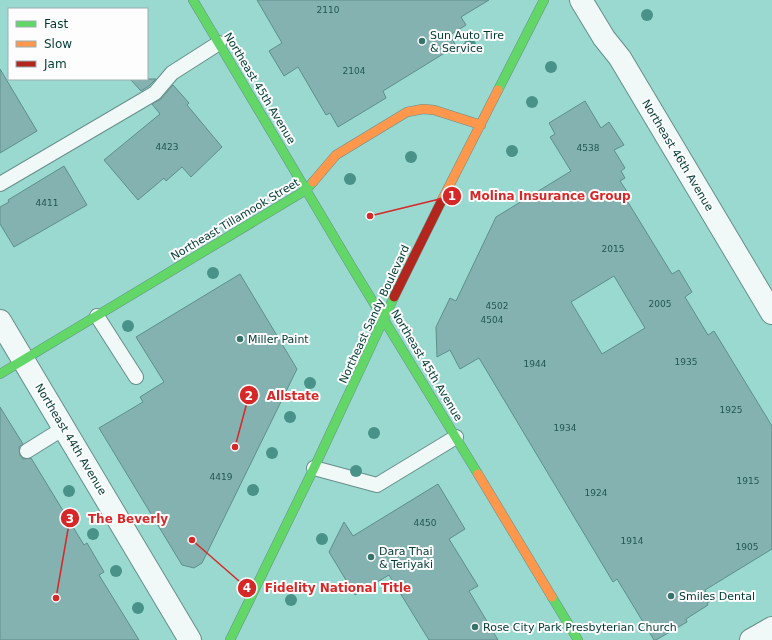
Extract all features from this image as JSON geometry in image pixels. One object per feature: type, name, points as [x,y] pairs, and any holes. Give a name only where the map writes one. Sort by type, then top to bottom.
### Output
[{"type":"street","name":"Northeast 45th Avenue","points":[[193,0],[353,269],[578,640]]},
{"type":"street","name":"Northeast Sandy Boulevard","points":[[230,640],[314,468],[384,318],[544,0]]},
{"type":"street","name":"Northeast 46th Avenue","points":[[581,0],[604,38],[620,58],[772,312]]},
{"type":"street","name":"Northeast Tillamook Street","points":[[0,374],[306,190],[336,156],[407,112],[423,109],[434,110],[481,125]]},
{"type":"street","name":"Northeast 44th Avenue","points":[[0,321],[190,640]]},
{"type":"lane","points":[[0,184],[155,93],[172,73],[219,43]]},
{"type":"lane","points":[[97,316],[136,377]]},
{"type":"lane","points":[[27,451],[64,428]]},
{"type":"lane","points":[[314,468],[377,485],[456,437]]},
{"type":"building","points":[[257,0],[489,0],[461,17],[466,25],[450,35],[456,46],[383,91],[386,98],[338,127],[330,113],[326,115],[298,67],[284,76],[269,51],[282,43]]},
{"type":"building","points":[[0,69],[37,131],[0,153]]},
{"type":"building","points":[[156,79],[149,86],[141,91],[131,80]]},
{"type":"building","points":[[173,85],[189,103],[187,105],[222,147],[191,177],[182,167],[166,181],[164,178],[138,200],[104,160],[160,114],[152,104],[161,99]]},
{"type":"building","points":[[585,101],[601,128],[609,122],[624,145],[614,150],[625,168],[621,171],[625,178],[620,181],[630,196],[626,199],[672,274],[679,270],[692,292],[685,297],[708,335],[714,331],[772,426],[772,549],[705,590],[711,601],[707,603],[708,605],[686,619],[687,622],[656,640],[654,640],[617,579],[613,582],[479,358],[460,369],[450,350],[437,357],[436,327],[450,298],[456,301],[496,217],[571,171],[550,137],[555,134],[549,123]],"holes":[[[614,276],[645,328],[602,354],[571,302]]]},
{"type":"building","points":[[64,166],[87,205],[14,247],[0,224],[0,207],[9,202],[8,200]]},
{"type":"building","points":[[240,274],[297,369],[202,563],[194,568],[182,565],[99,428],[143,402],[140,397],[164,382],[136,337]]},
{"type":"building","points":[[0,407],[23,444],[19,447],[20,455],[23,459],[31,458],[84,545],[87,543],[104,572],[99,575],[139,640],[0,640]]},
{"type":"building","points":[[438,484],[465,529],[449,539],[478,586],[469,591],[498,640],[429,640],[389,575],[355,595],[329,552],[344,522],[353,536]]},
{"type":"traffic: fast","points":[[193,0],[353,269],[478,474]]},
{"type":"traffic: fast","points":[[498,90],[544,0]]},
{"type":"traffic: fast","points":[[0,374],[306,190],[313,182]]},
{"type":"traffic: fast","points":[[230,640],[314,468],[394,297]]},
{"type":"traffic: fast","points":[[552,597],[578,640]]},
{"type":"traffic: slow","points":[[441,202],[498,90]]},
{"type":"traffic: slow","points":[[313,182],[336,155],[407,112],[423,109],[434,110],[481,125]]},
{"type":"traffic: slow","points":[[478,474],[552,597]]},
{"type":"traffic: jam","points":[[394,297],[441,202]]},
{"type":"place","name":"Sun Auto Tire & Service","points":[[422,41]]},
{"type":"place","name":"Molina Insurance Group","points":[[370,216]]},
{"type":"place","name":"Miller Paint","points":[[240,339]]},
{"type":"place","name":"Allstate","points":[[235,447]]},
{"type":"place","name":"Fidelity National Title","points":[[192,540]]},
{"type":"place","name":"Dara Thai & Teriyaki","points":[[371,557]]},
{"type":"place","name":"Smiles Dental","points":[[671,596]]},
{"type":"place","name":"The Beverly","points":[[56,598]]},
{"type":"place","name":"Rose City Park Presbyterian Church","points":[[475,627]]}]
